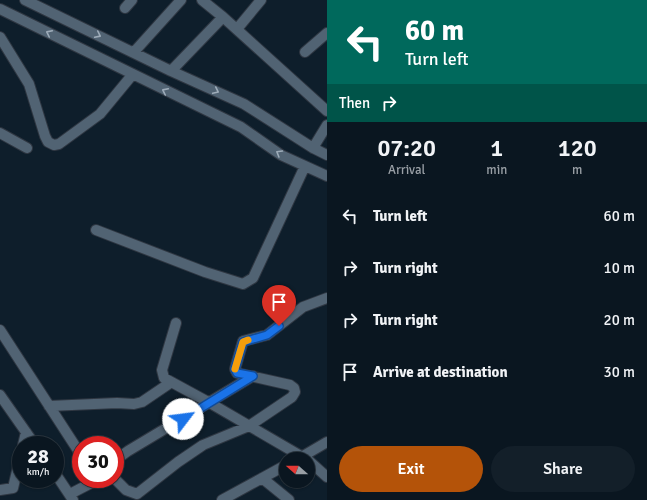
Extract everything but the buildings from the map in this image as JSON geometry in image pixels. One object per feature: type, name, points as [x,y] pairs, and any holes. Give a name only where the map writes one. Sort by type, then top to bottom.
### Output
[{"type":"street","points":[[25,0],[171,71],[244,104],[313,148],[327,155]]},
{"type":"street","points":[[134,52],[182,0]]},
{"type":"street","points":[[202,0],[237,29],[327,111]]},
{"type":"street","points":[[237,29],[261,0]]},
{"type":"street","points":[[0,9],[241,127],[281,155],[327,176]]},
{"type":"street","points":[[171,71],[223,17]]},
{"type":"street","points":[[305,52],[327,33]]},
{"type":"street","points":[[0,37],[29,84],[48,142],[54,145],[59,144],[100,114],[133,74]]},
{"type":"street","points":[[313,148],[327,125]]},
{"type":"street","points":[[0,134],[27,148]]},
{"type":"street","points":[[96,230],[205,272],[243,284],[253,278],[304,166]]},
{"type":"street","points":[[124,488],[137,494],[178,462],[203,446],[249,426],[292,397],[295,392],[294,388],[290,385],[237,373],[235,369],[243,342],[267,335],[303,307],[327,298]]},
{"type":"street","points":[[176,323],[162,370],[164,378],[170,383],[210,403],[292,452]]},
{"type":"street","points":[[0,330],[72,441]]},
{"type":"street","points":[[124,454],[253,376]]},
{"type":"street","points":[[49,406],[112,403],[134,404],[142,402],[170,383]]},
{"type":"street","points":[[1,401],[29,436]]},
{"type":"street","points":[[25,436],[26,432]]},
{"type":"street","points":[[313,452],[327,442]]},
{"type":"street","points":[[315,468],[327,477]]},
{"type":"street","points":[[222,500],[279,469]]},
{"type":"street","points":[[262,478],[289,500]]},
{"type":"street","points":[[64,486],[71,497],[85,488]]},
{"type":"street","points":[[0,490],[13,488]]},
{"type":"slow traffic","points":[[235,369],[243,342],[248,340]]},
{"type":"route","points":[[183,419],[253,376],[237,373],[235,369],[243,342],[267,335],[279,326]]}]
